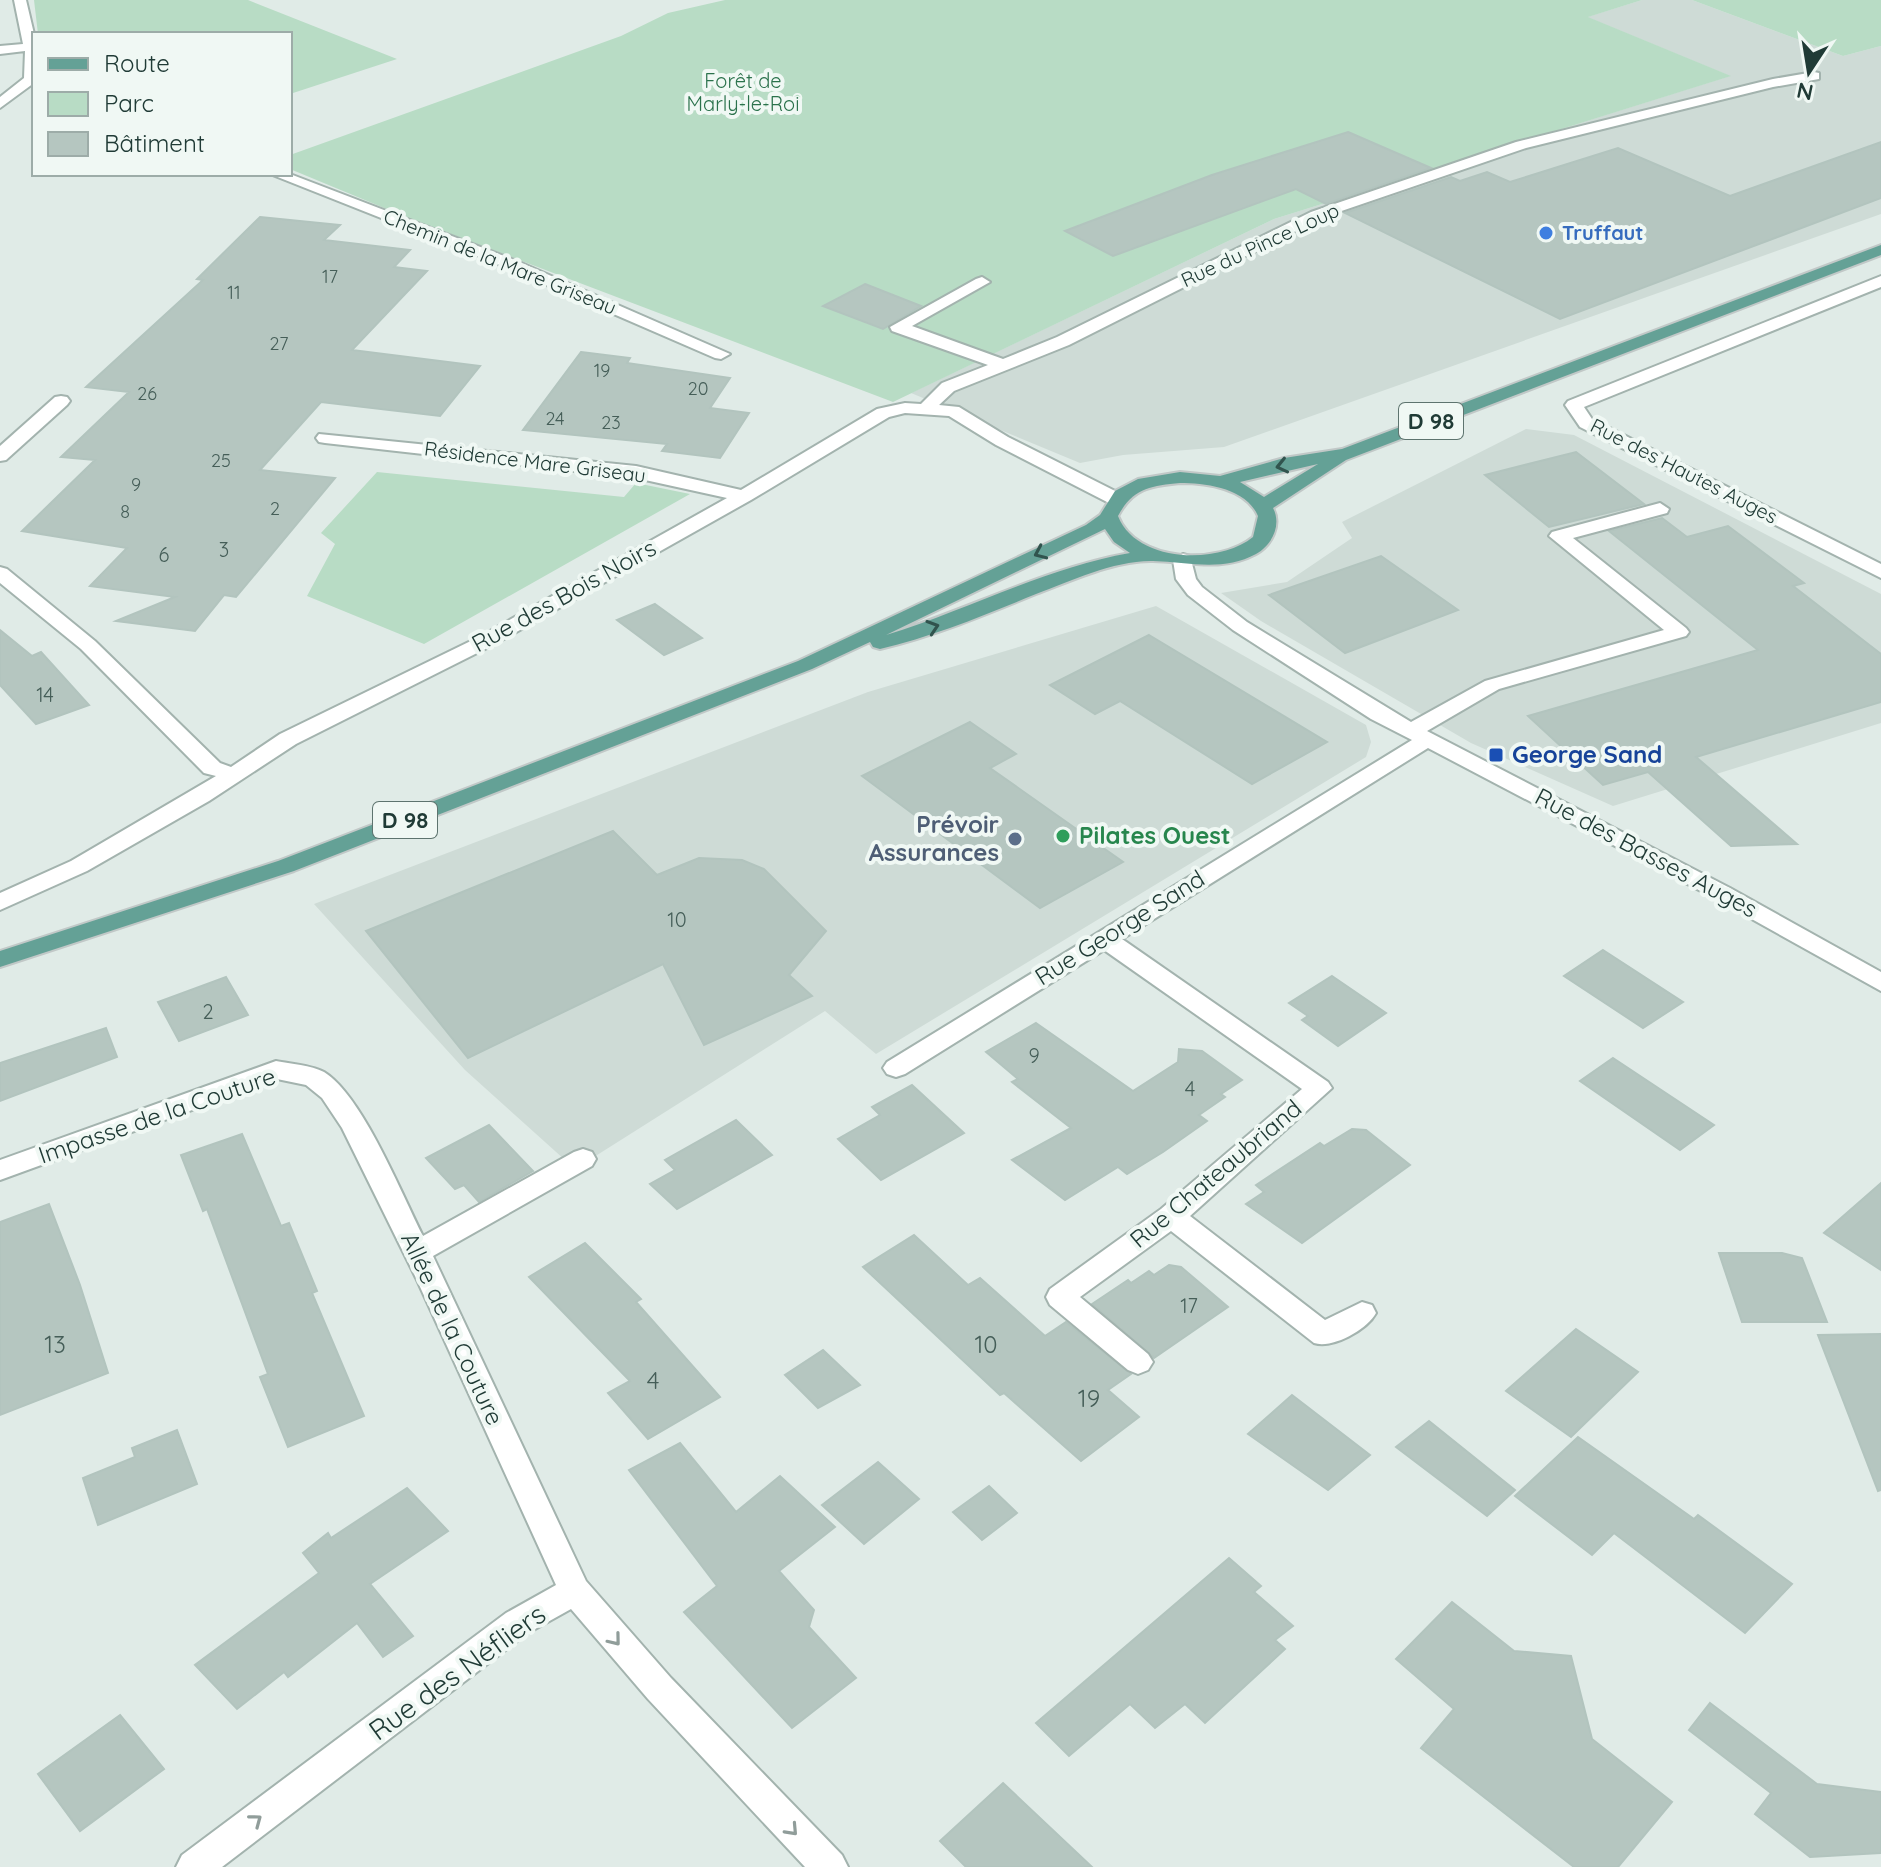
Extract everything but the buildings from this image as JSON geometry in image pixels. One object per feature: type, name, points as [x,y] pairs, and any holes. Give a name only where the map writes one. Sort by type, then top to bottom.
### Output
[{"type":"main road","name":"D 98","points":[[1263,506],[1346,454],[1881,250]]},
{"type":"main road","name":"D 98","points":[[1219,482],[1284,464],[1346,454]]},
{"type":"main road","points":[[1199,478],[1219,482],[1248,494],[1263,506],[1269,520],[1266,534],[1255,546],[1235,555],[1210,560],[1183,560],[1152,555],[1129,544],[1116,533],[1112,508],[1131,488],[1152,481],[1199,478]]},
{"type":"main road","name":"D 98","points":[[0,959],[286,866],[805,665],[1073,539],[1112,508]]},
{"type":"main road","name":"D 98","points":[[805,665],[940,625],[1091,566],[1152,555]]},
{"type":"street","points":[[20,0],[32,69]]},
{"type":"street","points":[[0,50],[30,47]]},
{"type":"street","name":"Rue du Pince Loup","points":[[928,407],[948,387],[1077,334],[1316,215],[1521,145],[1773,83],[1814,76]]},
{"type":"street","points":[[0,104],[32,81]]},
{"type":"street","name":"Chemin de la Mare Griseau","points":[[282,176],[511,264],[721,354]]},
{"type":"street","name":"Rue des Hautes Auges","points":[[1881,281],[1574,405],[1586,423],[1881,572]]},
{"type":"street","points":[[982,282],[898,327],[1004,365]]},
{"type":"street","points":[[0,456],[61,401]]},
{"type":"street","points":[[928,407],[953,411],[1112,508]]},
{"type":"street","name":"Rue des Bois Noirs","points":[[0,902],[79,866],[201,796],[288,739],[488,640],[744,496],[883,413],[928,407]]},
{"type":"street","name":"Résidence Mare Griseau","points":[[325,438],[636,472],[744,496]]},
{"type":"street","name":"Rue George Sand","points":[[896,1068],[1419,735],[1492,685],[1679,632],[1559,536],[1660,509]]},
{"type":"street","name":"Rue des Basses Auges","points":[[1183,560],[1186,579],[1195,591],[1240,626],[1379,714],[1709,886],[1881,983]]},
{"type":"street","points":[[0,573],[88,645],[212,768],[232,774]]},
{"type":"street","name":"Rue Chateaubriand","points":[[1103,938],[1319,1088],[1171,1216],[1060,1297],[1138,1362]]},
{"type":"street","name":"Impasse de la Couture","points":[[0,1170],[276,1070],[314,1078]]},
{"type":"street","name":"Allée de la Couture","points":[[314,1078],[331,1092],[353,1124],[417,1252],[575,1591]]},
{"type":"street","points":[[417,1252],[583,1159]]},
{"type":"street","points":[[1171,1216],[1324,1335],[1362,1313]]},
{"type":"street","points":[[575,1591],[627,1656],[764,1797],[792,1832],[830,1867]]},
{"type":"street","name":"Rue des Néfliers","points":[[194,1867],[517,1623],[575,1591]]},
{"type":"shaded area","points":[[1642,0],[1692,0],[1843,56],[1881,46],[1881,214],[1224,447],[1123,455],[1080,463],[911,393],[1274,219],[1730,76],[1587,17]]},
{"type":"shaded area","points":[[1526,429],[1574,435],[1881,594],[1881,723],[1613,806],[1471,743],[1261,621],[1221,593],[1287,582],[1352,538],[1342,522]]},
{"type":"shaded area","points":[[1156,606],[1366,725],[1371,742],[1366,757],[876,1054],[825,1011],[575,1169],[465,1070],[314,904],[868,692]]},
{"type":"green space","points":[[34,0],[248,0],[397,59],[292,93],[292,32],[38,32]]},
{"type":"green space","name":"Forêt de Marly-le-Roi","points":[[725,0],[1642,0],[1588,17],[1731,76],[1274,219],[893,402],[401,215],[292,170],[292,154],[621,36],[668,13]]},
{"type":"green space","points":[[1692,0],[1881,0],[1881,46],[1843,56]]},
{"type":"green space","points":[[377,472],[624,497],[636,483],[690,494],[424,644],[307,596],[335,544],[321,533]]},
{"type":"place","name":"Truffaut","points":[[1546,233]]},
{"type":"place","name":"George Sand","points":[[1496,755]]},
{"type":"place","name":"Pilates Ouest","points":[[1063,836]]},
{"type":"place","name":"Prévoir Assurances","points":[[1015,839]]}]
